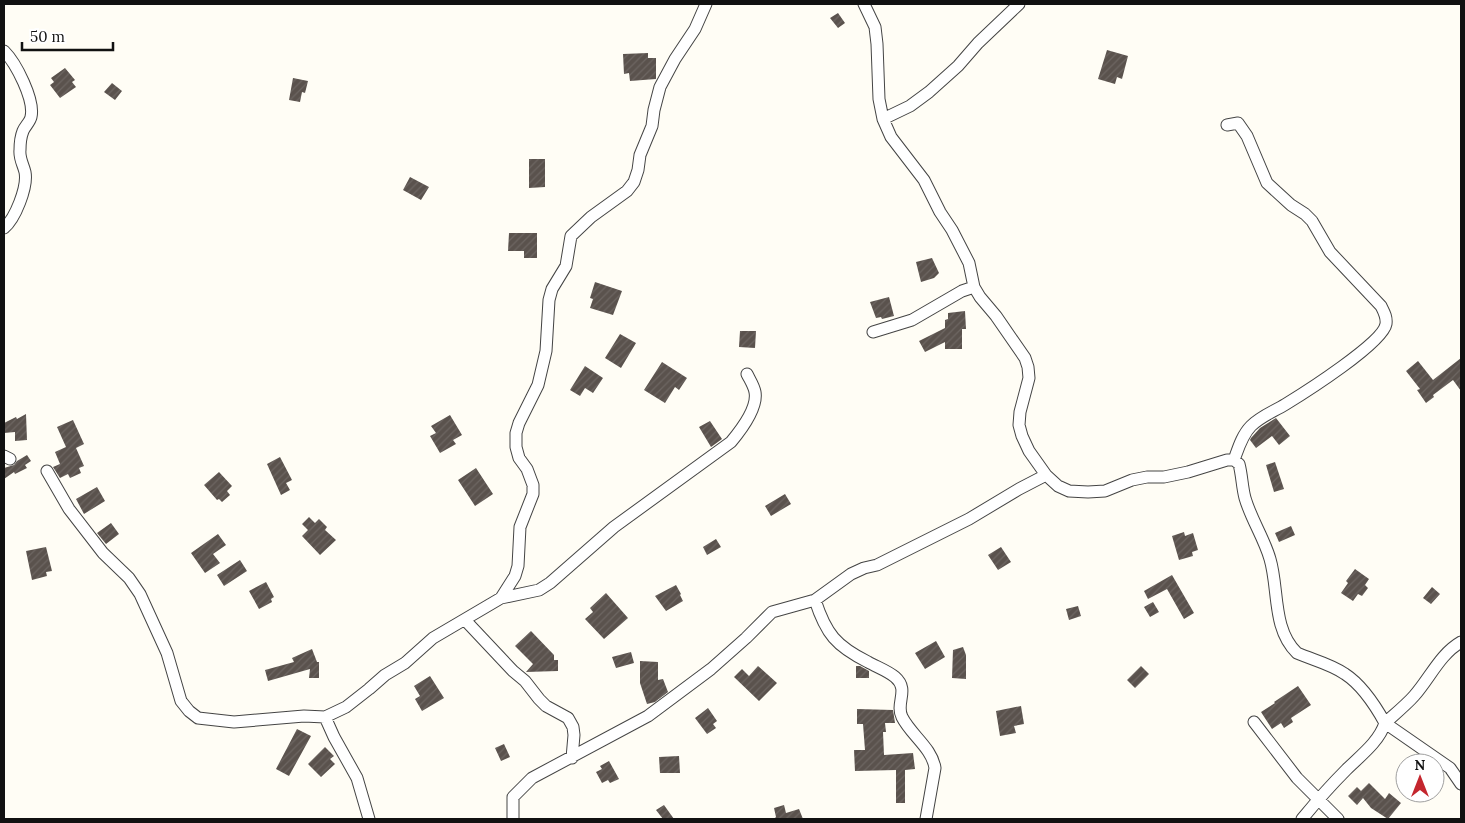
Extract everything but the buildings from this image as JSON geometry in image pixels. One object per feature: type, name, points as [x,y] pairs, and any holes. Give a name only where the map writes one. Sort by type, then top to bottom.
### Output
[{"type":"street","points":[[501,598],[515,576],[518,566],[520,526],[533,494],[533,486],[527,469],[519,458],[516,447],[516,433],[540,376],[546,351],[549,300],[552,289],[566,266],[571,236],[591,217],[627,191],[634,182],[640,156],[652,126],[660,87],[675,59],[695,29],[706,4]]},
{"type":"street","points":[[864,4],[875,27],[879,99],[883,119],[891,137],[924,180],[940,212],[952,230],[969,263],[974,286],[980,297],[996,316],[1028,367],[1029,378],[1020,412],[1019,425],[1029,450],[1046,475],[1058,486],[1069,491],[1105,491],[1132,480],[1172,476],[1227,460],[1234,460],[1239,464],[1244,496],[1270,558],[1275,600],[1283,630],[1291,647],[1297,652],[1345,674],[1376,707],[1385,723],[1450,768],[1461,784]]},
{"type":"street","points":[[883,119],[910,106],[929,92],[958,66],[978,43],[1019,4]]},
{"type":"street","points":[[4,51],[9,55],[19,72],[26,87],[32,110],[31,119],[24,130],[20,150],[20,157],[26,173],[26,184],[22,197],[8,225],[4,228]]},
{"type":"street","points":[[1228,125],[1238,123],[1247,136],[1267,183],[1312,221],[1330,252],[1381,306],[1386,314],[1386,324],[1379,336],[1329,376],[1282,407],[1264,415],[1249,428],[1240,443],[1234,460]]},
{"type":"street","points":[[873,332],[912,320],[962,290],[974,286]]},
{"type":"street","points":[[47,471],[70,509],[103,553],[129,578],[140,594],[167,653],[181,701],[189,711],[198,718],[234,722],[304,716],[325,717],[346,706],[385,675],[405,663],[434,638],[501,598],[533,592],[550,583],[614,526],[731,442],[745,425],[752,407],[755,394],[747,374]]},
{"type":"street","points":[[514,819],[513,798],[532,778],[648,716],[724,658],[772,612],[815,600],[851,574],[882,562],[969,519],[1046,475]]},
{"type":"street","points":[[815,600],[821,620],[831,636],[845,650],[895,677],[901,684],[901,715],[910,730],[932,755],[934,760],[935,768],[926,819]]},
{"type":"street","points":[[465,620],[525,681],[546,706],[568,718],[573,727],[574,735],[572,758]]},
{"type":"street","points":[[1302,819],[1318,799],[1372,745],[1383,730],[1385,723],[1414,696],[1448,652],[1461,642]]},
{"type":"street","points":[[325,717],[357,778],[369,819]]},
{"type":"street","points":[[1254,722],[1297,778],[1338,819]]}]
